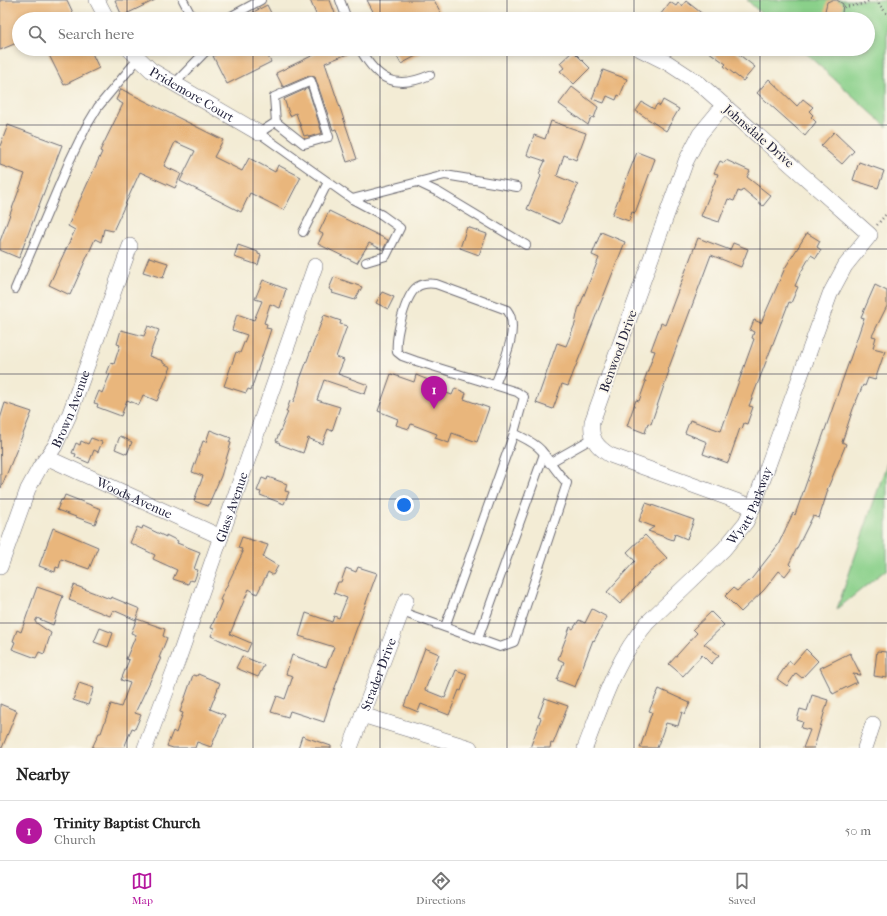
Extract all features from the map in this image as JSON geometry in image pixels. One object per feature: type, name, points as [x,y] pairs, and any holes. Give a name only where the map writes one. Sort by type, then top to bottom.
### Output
[{"type":"street","points":[[97,0],[103,12]]},
{"type":"street","name":"Pridemore Court","points":[[135,56],[151,70],[259,133]]},
{"type":"street","name":"Johnsdale Drive","points":[[653,56],[682,71],[724,105],[870,235]]},
{"type":"street","name":"Benwood Drive","points":[[593,438],[591,431],[592,422],[686,161],[700,134],[724,105]]},
{"type":"street","name":"Wyatt Parkway","points":[[585,748],[607,691],[628,648],[647,623],[724,549],[746,522],[753,507],[830,294],[846,266],[870,235]]},
{"type":"street","name":"Brown Avenue","points":[[0,566],[28,489],[40,467],[48,458],[55,446],[70,412],[130,246]]},
{"type":"street","name":"Glass Avenue","points":[[145,748],[178,660],[315,266]]},
{"type":"street","points":[[593,438],[596,444],[610,455],[753,507]]},
{"type":"street","name":"Woods Avenue","points":[[48,458],[221,537]]},
{"type":"street","name":"Strader Drive","points":[[350,748],[404,606]]},
{"type":"street","points":[[362,714],[470,748]]},
{"type":"street","points":[[865,748],[873,724]]},
{"type":"lane","points":[[184,0],[190,12]]},
{"type":"lane","points":[[239,12],[261,0]]},
{"type":"lane","points":[[340,0],[344,12]]},
{"type":"lane","points":[[15,289],[70,160],[86,127],[98,106],[132,56]]},
{"type":"lane","points":[[174,84],[201,56]]},
{"type":"lane","points":[[364,56],[368,64],[381,77],[396,82],[418,80],[430,75]]},
{"type":"lane","points":[[311,81],[329,137],[304,144],[276,122],[274,97],[311,81]]},
{"type":"lane","points":[[276,122],[259,133],[352,199],[382,215],[400,228],[386,256],[366,262]]},
{"type":"lane","points":[[352,199],[444,175],[517,187]]},
{"type":"lane","points":[[303,232],[328,182]]},
{"type":"lane","points":[[416,182],[438,192],[526,245]]},
{"type":"lane","points":[[445,627],[514,434],[524,397],[517,392],[416,361],[402,356],[397,352],[396,342],[398,329],[412,292],[418,286],[426,283],[436,284],[507,310],[513,322],[512,334],[495,385]]},
{"type":"lane","points":[[404,606],[445,627],[500,647],[514,642],[567,483],[549,463],[541,449],[530,440],[514,434]]},
{"type":"lane","points":[[549,463],[593,438]]},
{"type":"lane","points":[[478,639],[544,454]]},
{"type":"path","points":[[844,7],[863,4],[870,0]]},
{"type":"path","points":[[876,0],[887,14]]},
{"type":"green space","points":[[747,0],[887,0],[887,127],[809,56],[875,56],[875,12],[760,12]]},
{"type":"green space","points":[[887,463],[887,569],[837,609]]},
{"type":"building","points":[[0,0],[67,0],[73,12],[12,12],[12,45],[0,50]]},
{"type":"building","points":[[115,0],[155,0],[130,12],[120,12]]},
{"type":"building","points":[[310,0],[330,0],[334,12],[315,12]]},
{"type":"building","points":[[367,0],[434,0],[440,12],[373,12]]},
{"type":"building","points":[[837,0],[843,4],[842,12],[826,12],[825,11],[827,2]]},
{"type":"building","points":[[686,1],[700,12],[662,12],[670,2],[676,6],[678,3],[682,6]]},
{"type":"building","points":[[267,5],[270,12],[254,12]]},
{"type":"building","points":[[50,56],[93,56],[99,68],[64,85]]},
{"type":"building","points":[[213,56],[268,56],[271,62],[227,84]]},
{"type":"building","points":[[311,56],[342,56],[325,63],[357,159],[347,162],[336,129],[333,130],[315,77],[309,76],[283,87],[276,73]]},
{"type":"building","points":[[397,56],[416,56],[401,64]]},
{"type":"building","points":[[568,56],[578,56],[590,68],[574,84],[560,71],[564,68],[560,63]]},
{"type":"building","points":[[715,56],[741,56],[755,67],[743,81],[724,66],[726,64]]},
{"type":"building","points":[[603,70],[627,79],[620,96],[618,95],[616,100],[607,96],[604,103],[592,99]]},
{"type":"building","points":[[769,79],[797,106],[803,99],[813,107],[809,111],[813,115],[811,117],[816,122],[805,136],[757,93]]},
{"type":"building","points":[[572,87],[598,107],[594,118],[591,117],[588,125],[559,104]]},
{"type":"building","points":[[308,88],[322,133],[309,137],[308,135],[304,136],[296,113],[290,116],[284,99]]},
{"type":"building","points":[[121,89],[223,140],[214,157],[242,171],[249,158],[275,172],[278,165],[301,177],[284,210],[250,193],[241,212],[180,181],[195,151],[175,142],[164,166],[181,174],[175,188],[140,172],[113,231],[104,229],[101,242],[95,239],[70,295],[49,285],[75,230],[68,226],[102,152],[100,151],[123,104],[116,100]]},
{"type":"building","points":[[663,100],[679,109],[666,131],[636,111],[642,102],[654,109],[657,104],[660,106]]},
{"type":"building","points":[[551,121],[586,133],[576,160],[564,155],[557,176],[578,185],[560,224],[527,209],[541,176],[539,174],[545,161],[527,155],[534,135],[545,139]]},
{"type":"building","points":[[8,125],[62,145],[19,258],[0,250],[0,241],[25,174],[0,165],[0,146]]},
{"type":"building","points":[[834,132],[854,151],[842,164],[821,146]]},
{"type":"building","points":[[637,152],[655,159],[635,213],[632,212],[629,221],[612,215]]},
{"type":"building","points":[[726,160],[750,171],[747,177],[771,196],[763,206],[743,189],[741,192],[738,191],[734,201],[728,199],[719,222],[701,216],[718,174],[714,173],[720,161],[724,163]]},
{"type":"building","points":[[859,162],[884,171],[878,188],[853,180]]},
{"type":"building","points":[[329,211],[388,240],[383,250],[369,243],[357,263],[318,244],[323,234],[319,232]]},
{"type":"building","points":[[467,227],[487,234],[479,255],[460,248]]},
{"type":"building","points":[[601,232],[625,242],[568,386],[562,384],[553,409],[536,403],[557,343],[566,346],[575,324],[578,310],[599,258],[592,255]]},
{"type":"building","points":[[807,233],[820,241],[817,247],[821,250],[816,258],[811,255],[795,286],[798,287],[791,303],[789,302],[749,406],[753,407],[747,424],[744,423],[742,429],[740,428],[728,463],[703,454],[707,442],[685,433],[690,420],[721,431],[754,339],[752,338],[754,332],[750,330],[754,320],[761,323],[785,268]]},
{"type":"building","points":[[698,238],[730,250],[733,243],[748,249],[741,267],[711,255],[668,370],[669,371],[651,424],[648,423],[645,433],[627,426],[636,400],[639,401],[646,381],[644,381],[655,351],[651,350],[661,323],[665,325]]},
{"type":"building","points":[[238,245],[258,252],[258,254],[261,255],[258,265],[234,257]]},
{"type":"building","points":[[149,257],[168,263],[163,278],[143,272]]},
{"type":"building","points":[[334,277],[362,287],[355,300],[332,293],[333,291],[329,289]]},
{"type":"building","points":[[263,280],[286,289],[280,308],[270,304],[264,323],[267,324],[266,328],[271,329],[251,390],[248,389],[246,393],[224,386],[236,352],[240,353],[247,335],[232,330],[237,314],[254,320],[262,301],[255,299]]},
{"type":"building","points":[[875,285],[887,291],[887,306],[872,336],[876,337],[873,348],[885,351],[875,380],[868,378],[865,386],[863,385],[853,409],[842,442],[846,444],[827,490],[819,518],[813,516],[789,564],[792,567],[785,576],[779,571],[764,590],[741,612],[725,596],[733,588],[737,591],[748,581],[749,582],[778,545],[793,513],[795,515],[864,318],[861,317]]},
{"type":"building","points":[[382,292],[394,297],[388,309],[376,303]]},
{"type":"building","points":[[324,315],[341,321],[340,324],[347,326],[336,357],[344,360],[338,374],[368,385],[365,394],[324,380],[317,400],[340,407],[332,431],[328,429],[322,444],[308,438],[303,453],[279,444],[280,443],[276,441],[288,412],[286,412],[290,401],[293,402],[297,393],[299,382]]},
{"type":"building","points":[[148,326],[159,330],[149,356],[163,361],[163,363],[171,367],[157,401],[143,395],[139,405],[127,400],[121,416],[97,407],[98,404],[94,403],[99,391],[102,393],[110,374],[107,373],[111,363],[114,364],[120,345],[117,344],[121,330],[144,336]]},
{"type":"building","points":[[391,374],[414,382],[416,375],[428,380],[426,386],[452,395],[455,388],[466,393],[464,399],[489,408],[477,442],[452,433],[449,443],[435,438],[437,434],[411,424],[409,429],[396,425],[398,419],[378,411]]},
{"type":"building","points":[[5,403],[32,412],[1,488],[0,419]]},
{"type":"building","points":[[210,430],[231,438],[229,442],[231,443],[221,476],[208,506],[194,501],[203,476],[192,472],[203,441],[206,442]]},
{"type":"building","points":[[120,436],[132,442],[127,454],[115,449]]},
{"type":"building","points":[[91,438],[102,442],[98,452],[94,450],[89,463],[75,457],[76,454],[72,453],[76,443],[80,445],[81,441],[88,444]]},
{"type":"building","points":[[268,477],[287,484],[285,491],[289,492],[284,504],[260,495],[261,492],[257,491],[262,478],[267,480]]},
{"type":"building","points":[[65,495],[101,509],[95,524],[57,510]]},
{"type":"building","points":[[646,503],[694,520],[687,539],[675,534],[673,540],[648,531],[654,527],[639,521]]},
{"type":"building","points":[[143,526],[178,541],[177,543],[200,552],[194,569],[198,570],[194,581],[190,580],[188,584],[173,579],[177,570],[153,559],[155,555],[130,543],[137,527],[142,529]]},
{"type":"building","points":[[53,528],[98,547],[89,569],[61,559],[59,568],[56,567],[55,572],[39,566]]},
{"type":"building","points":[[645,535],[667,558],[648,574],[620,604],[607,592],[635,561],[627,552]]},
{"type":"building","points":[[242,537],[268,545],[263,557],[278,566],[273,575],[268,572],[257,594],[249,589],[230,634],[251,643],[247,652],[211,636],[214,629],[211,628],[222,601],[220,600],[243,552],[241,552],[242,549],[238,548]]},
{"type":"building","points":[[358,567],[377,573],[330,701],[324,722],[290,711],[288,717],[271,712],[277,696],[285,699],[293,676],[286,674],[292,655],[326,667],[334,647],[299,636],[306,613],[332,622],[334,616],[339,618],[347,598],[334,593],[338,582],[341,582],[346,568],[356,572]]},
{"type":"building","points":[[74,585],[110,599],[111,597],[140,609],[136,620],[113,610],[110,616],[69,600]]},
{"type":"building","points":[[37,587],[63,596],[53,625],[37,618],[35,622],[51,633],[44,654],[39,652],[36,658],[12,649],[17,630],[21,632]]},
{"type":"building","points":[[592,609],[607,617],[594,641],[593,640],[575,687],[557,680],[564,662],[558,659],[570,627],[573,629],[579,620],[585,623]]},
{"type":"building","points":[[711,612],[724,625],[704,644],[719,655],[711,664],[702,655],[683,676],[669,664],[697,633],[693,629]]},
{"type":"building","points":[[137,619],[165,629],[163,636],[167,638],[159,658],[161,658],[135,713],[141,715],[135,729],[132,728],[124,748],[92,748],[99,733],[101,733],[111,704],[121,707],[130,683],[121,680],[129,660],[126,659],[136,635],[131,633]]},
{"type":"building","points":[[100,628],[113,633],[108,647],[94,642]]},
{"type":"building","points":[[425,648],[439,654],[425,690],[445,698],[456,670],[467,674],[461,691],[459,690],[449,715],[421,704],[418,712],[404,706]]},
{"type":"building","points":[[806,649],[818,661],[802,678],[796,673],[787,686],[777,679],[789,661],[793,664]]},
{"type":"building","points":[[877,651],[887,652],[887,678],[874,676]]},
{"type":"building","points":[[850,653],[861,675],[853,674],[857,682],[833,694],[820,668]]},
{"type":"building","points":[[242,656],[264,665],[258,677],[236,668]]},
{"type":"building","points":[[198,674],[220,683],[210,709],[225,715],[211,747],[197,742],[195,748],[173,748],[167,746],[173,731],[176,733],[183,713],[180,712],[193,675],[197,676]]},
{"type":"building","points":[[79,683],[94,688],[88,705],[73,700]]},
{"type":"building","points":[[659,689],[690,703],[685,714],[682,712],[678,726],[666,723],[657,748],[640,748],[652,712],[649,711]]},
{"type":"building","points":[[812,695],[828,700],[814,748],[803,748],[810,730],[801,728],[803,722],[797,720],[800,709],[807,711]]},
{"type":"building","points":[[545,698],[568,706],[550,748],[530,748],[541,718],[538,717]]},
{"type":"building","points":[[0,704],[17,711],[2,748],[0,748]]},
{"type":"building","points":[[302,736],[331,746],[331,748],[298,748]]},
{"type":"place","name":"Trinity Baptist Church","points":[[434,409]]}]
